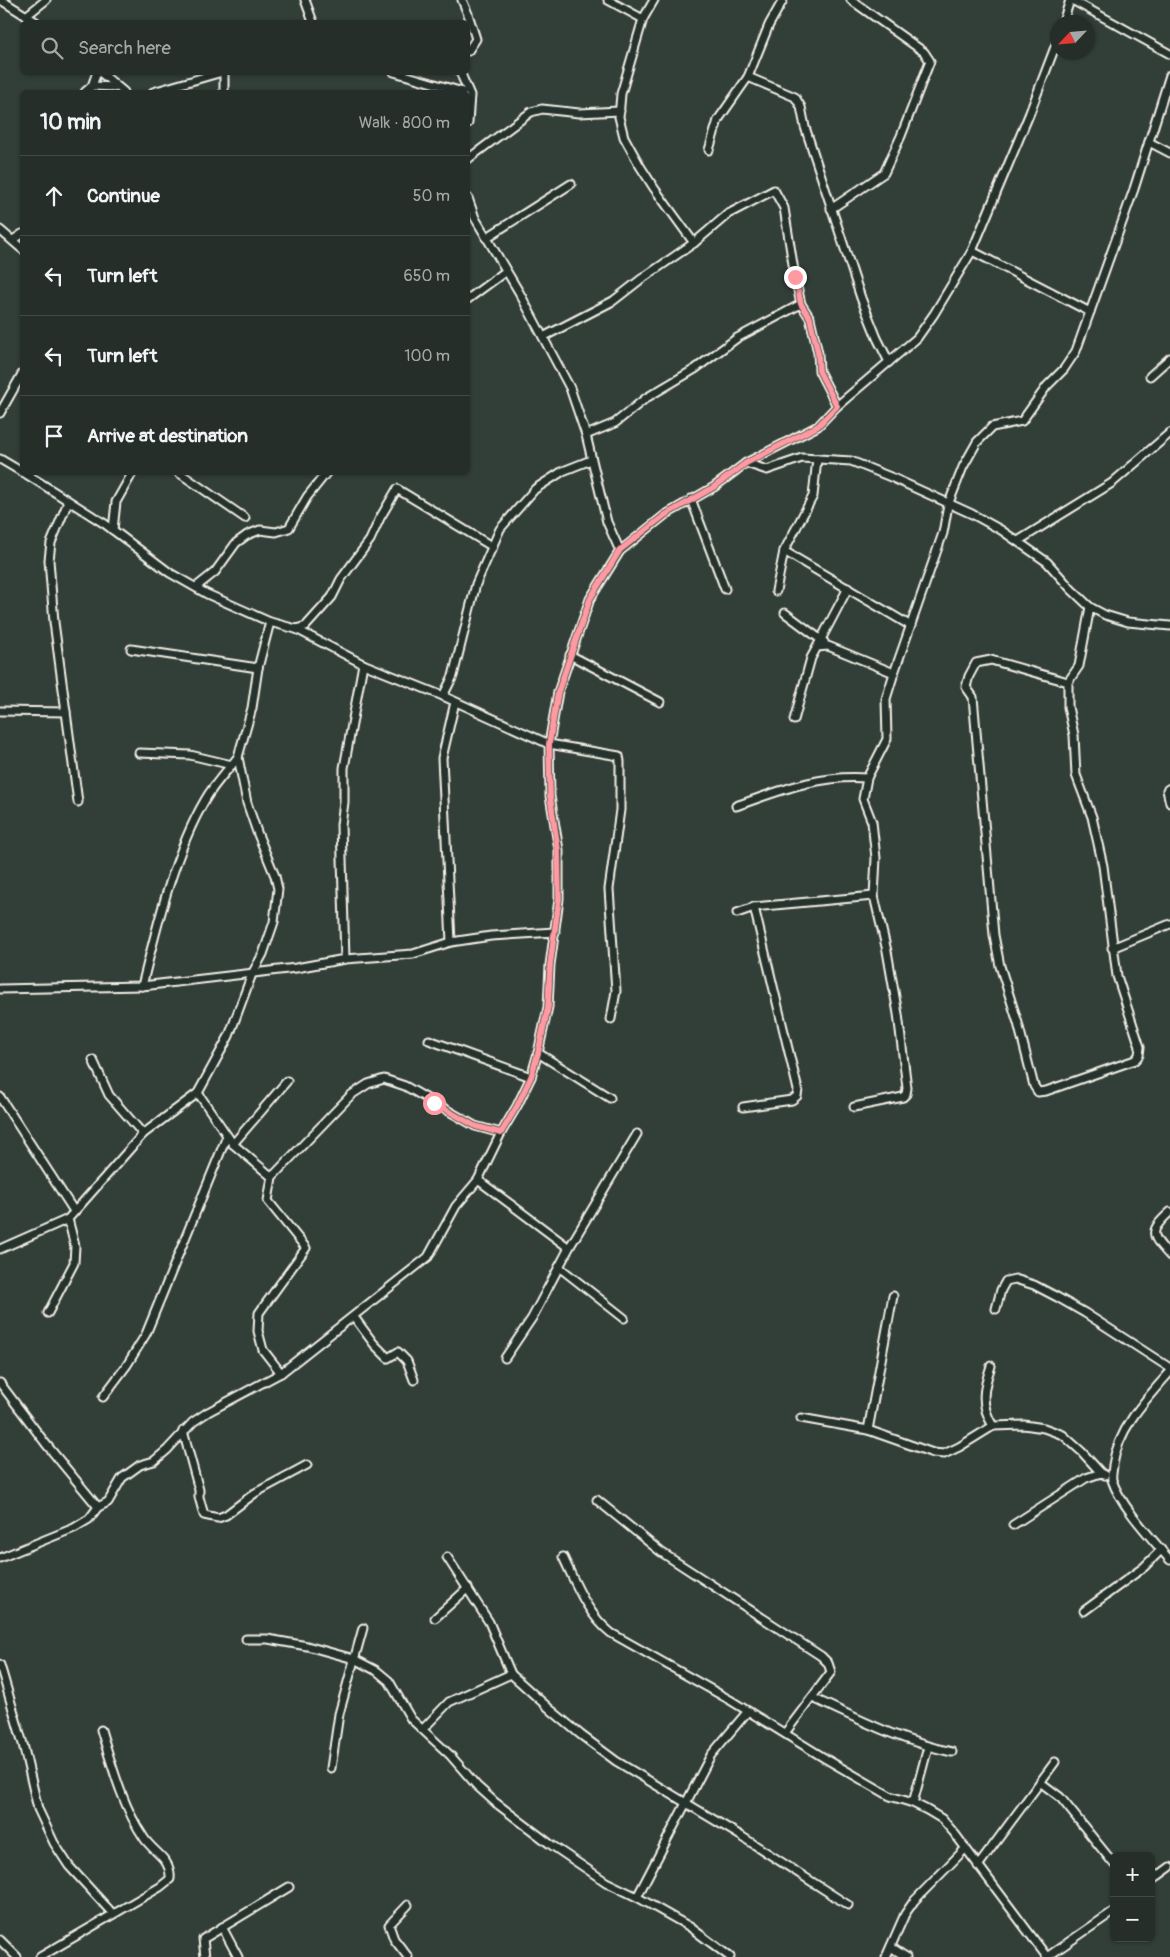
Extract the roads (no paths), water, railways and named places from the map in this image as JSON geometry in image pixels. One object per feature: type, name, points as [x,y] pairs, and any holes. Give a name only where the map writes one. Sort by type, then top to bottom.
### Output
[{"type":"street","points":[[1,0],[33,20]]},
{"type":"street","points":[[26,16],[46,0]]},
{"type":"street","points":[[305,0],[312,20]]},
{"type":"street","points":[[462,0],[470,20]]},
{"type":"street","points":[[608,0],[642,19]]},
{"type":"street","points":[[654,0],[642,19],[621,94],[619,117],[624,137],[654,188],[694,243]]},
{"type":"street","points":[[709,150],[718,120],[748,77],[769,25],[783,0]]},
{"type":"street","points":[[831,209],[884,173],[901,136],[930,61],[924,52],[851,0]]},
{"type":"street","points":[[1066,15],[1071,0],[1170,54]]},
{"type":"street","points":[[470,20],[476,39],[470,48]]},
{"type":"street","points":[[0,1558],[74,1528],[89,1519],[98,1507],[108,1502],[122,1478],[140,1465],[154,1461],[183,1432],[208,1412],[281,1373],[314,1345],[354,1317],[374,1298],[428,1257],[456,1206],[478,1180],[531,1077],[538,1053],[548,1007],[554,932],[559,899],[558,850],[550,796],[549,744],[558,692],[590,599],[620,550],[665,515],[714,487],[746,463],[818,426],[837,406],[917,338],[934,314],[972,250],[1030,115],[1050,60]]},
{"type":"street","points":[[87,90],[92,86],[98,75]]},
{"type":"street","points":[[103,75],[121,90]]},
{"type":"street","points":[[159,90],[212,75]]},
{"type":"street","points":[[223,75],[224,90]]},
{"type":"street","points":[[404,75],[454,90]]},
{"type":"street","points":[[461,75],[466,90]]},
{"type":"street","points":[[854,1107],[903,1097],[906,1094],[907,1088],[898,1014],[887,951],[874,896],[875,849],[872,822],[863,799],[866,778],[887,739],[886,699],[943,533],[948,505],[963,467],[977,442],[992,427],[1022,421],[1047,386],[1064,369],[1076,351],[1149,142],[1170,75]]},
{"type":"street","points":[[748,77],[795,98],[802,107],[805,127],[831,209],[877,338],[889,362]]},
{"type":"street","points":[[92,86],[117,87]]},
{"type":"street","points":[[470,158],[531,112],[542,109],[579,113],[620,111]]},
{"type":"street","points":[[1149,142],[1170,153]]},
{"type":"street","points":[[486,238],[571,184]]},
{"type":"street","points":[[543,337],[613,301],[694,243],[728,214],[774,190],[784,208],[801,304],[810,318],[818,353],[819,371],[837,406]]},
{"type":"street","points":[[470,204],[475,218],[519,292],[570,388],[586,435],[607,522],[620,550]]},
{"type":"street","points":[[0,230],[20,247]]},
{"type":"street","points":[[13,240],[20,235]]},
{"type":"street","points":[[972,250],[1090,312]]},
{"type":"street","points":[[470,298],[506,271]]},
{"type":"street","points":[[586,435],[615,423],[646,398],[695,369],[737,338],[801,304]]},
{"type":"street","points":[[1150,376],[1170,358]]},
{"type":"street","points":[[0,413],[20,378]]},
{"type":"street","points":[[1018,540],[1112,483],[1170,433]]},
{"type":"street","points":[[0,458],[20,470]]},
{"type":"street","points":[[746,463],[767,470],[802,458],[851,461],[972,514],[1018,540],[1047,562],[1090,607],[1105,615],[1128,622],[1170,626]]},
{"type":"street","points":[[776,591],[784,551],[813,496],[817,459]]},
{"type":"street","points":[[443,696],[453,676],[476,584],[500,529],[535,489],[563,471],[591,460]]},
{"type":"street","points":[[28,475],[113,530],[170,572],[196,587],[270,622],[296,629],[363,664],[443,696],[549,744],[619,756],[620,810],[609,890],[616,991],[611,1019]]},
{"type":"street","points":[[113,530],[116,502],[131,475]]},
{"type":"street","points":[[182,475],[246,518]]},
{"type":"street","points":[[196,587],[215,572],[236,543],[247,534],[260,530],[276,532],[289,528],[298,516],[307,497],[325,475]]},
{"type":"street","points":[[296,629],[306,626],[332,598],[342,579],[370,540],[396,489],[493,547]]},
{"type":"street","points":[[691,499],[726,589]]},
{"type":"street","points":[[68,502],[50,543],[48,560],[78,802]]},
{"type":"street","points":[[784,551],[911,626]]},
{"type":"street","points":[[794,720],[811,658],[848,588]]},
{"type":"street","points":[[1068,682],[990,660],[976,663],[966,687],[973,697],[994,935],[1000,966],[1018,1022],[1034,1086],[1038,1092],[1046,1091],[1135,1060],[1140,1047],[1117,976],[1103,866],[1092,817],[1076,775],[1074,735],[1068,707],[1068,682],[1079,666],[1090,607]]},
{"type":"street","points":[[785,613],[828,646],[894,673]]},
{"type":"street","points":[[142,986],[158,924],[186,841],[206,799],[238,757],[252,708],[258,668],[270,622]]},
{"type":"street","points":[[817,647],[828,646]]},
{"type":"street","points":[[131,649],[258,668]]},
{"type":"street","points":[[570,656],[660,702]]},
{"type":"street","points":[[345,959],[341,825],[344,802],[343,778],[363,664]]},
{"type":"street","points":[[451,942],[442,758],[455,702]]},
{"type":"street","points":[[0,712],[66,712]]},
{"type":"street","points":[[139,753],[190,755],[232,765]]},
{"type":"street","points":[[0,1248],[68,1220],[144,1134],[198,1093],[229,1036],[252,974],[263,954],[274,922],[278,889],[275,876],[256,832],[247,803],[238,757]]},
{"type":"street","points":[[736,806],[781,790],[818,780],[845,776],[866,778]]},
{"type":"street","points":[[1170,788],[1168,790],[1170,803]]},
{"type":"street","points":[[737,913],[754,907],[874,896]]},
{"type":"street","points":[[743,1107],[792,1100],[797,1096],[798,1090],[754,907]]},
{"type":"street","points":[[1112,948],[1170,924]]},
{"type":"street","points":[[0,989],[142,986],[252,974],[345,959],[413,954],[451,942],[490,936],[554,932]]},
{"type":"street","points":[[429,1040],[531,1077]]},
{"type":"street","points":[[538,1053],[610,1098]]},
{"type":"street","points":[[93,1060],[109,1095],[144,1134]]},
{"type":"street","points":[[281,1373],[263,1350],[258,1331],[259,1313],[306,1248],[268,1201],[272,1177],[351,1095],[368,1084],[384,1079],[405,1086],[475,1126],[501,1133]]},
{"type":"street","points":[[234,1144],[287,1081]]},
{"type":"street","points":[[198,1093],[234,1144],[272,1177]]},
{"type":"street","points":[[0,1097],[74,1211]]},
{"type":"street","points":[[506,1358],[532,1318],[569,1248],[637,1134]]},
{"type":"street","points":[[103,1397],[127,1365],[146,1334],[227,1136]]},
{"type":"street","points":[[478,1180],[569,1248]]},
{"type":"street","points":[[1170,1212],[1155,1228],[1154,1235],[1157,1242],[1170,1256]]},
{"type":"street","points":[[48,1313],[74,1263],[75,1246],[68,1220]]},
{"type":"street","points":[[559,1267],[624,1318]]},
{"type":"street","points":[[996,1309],[1001,1290],[1006,1281],[1015,1279],[1034,1285],[1085,1313],[1170,1368]]},
{"type":"street","points":[[868,1430],[893,1296]]},
{"type":"street","points":[[354,1317],[374,1344],[388,1358],[398,1352],[407,1362],[414,1380]]},
{"type":"street","points":[[991,1366],[985,1382],[984,1399],[985,1413],[994,1426]]},
{"type":"street","points":[[1084,1612],[1138,1572],[1167,1555],[1125,1502],[1112,1478],[1115,1455],[1125,1431],[1140,1407],[1170,1372]]},
{"type":"street","points":[[0,1383],[46,1444],[98,1507]]},
{"type":"street","points":[[802,1418],[868,1430],[933,1453],[944,1454],[959,1448],[994,1426],[1024,1425],[1044,1428],[1063,1436],[1082,1452],[1101,1473],[1112,1478]]},
{"type":"street","points":[[183,1432],[204,1515],[211,1517],[218,1518],[226,1515],[256,1493],[307,1464]]},
{"type":"street","points":[[1013,1525],[1086,1478],[1101,1473]]},
{"type":"street","points":[[597,1500],[661,1552],[821,1656],[828,1663],[831,1672],[785,1734]]},
{"type":"street","points":[[447,1557],[489,1622],[511,1674],[581,1736],[616,1761],[848,1904]]},
{"type":"street","points":[[563,1557],[584,1602],[598,1623],[611,1634],[748,1711],[890,1796],[914,1803],[942,1820],[1047,1957],[1110,1914]]},
{"type":"street","points":[[435,1618],[468,1588]]},
{"type":"street","points":[[331,1768],[339,1714],[363,1628]]},
{"type":"street","points":[[246,1638],[268,1639],[306,1646],[354,1659],[377,1671],[389,1681],[411,1719],[496,1803],[550,1844],[606,1882],[637,1896],[690,1927],[730,1957]]},
{"type":"street","points":[[0,1665],[42,1818],[54,1843],[69,1866],[113,1914]]},
{"type":"street","points":[[423,1729],[448,1702],[511,1674]]},
{"type":"street","points":[[813,1698],[886,1731],[928,1747],[952,1752]]},
{"type":"street","points":[[637,1896],[711,1755],[748,1711]]},
{"type":"street","points":[[40,1957],[160,1887],[170,1879],[171,1870],[164,1858],[145,1839],[129,1809],[101,1730]]},
{"type":"street","points":[[914,1803],[928,1747]]},
{"type":"street","points":[[978,1866],[1055,1762]]},
{"type":"street","points":[[1040,1782],[1060,1797],[1110,1859]]},
{"type":"street","points":[[886,1957],[905,1914],[914,1901],[965,1848]]},
{"type":"street","points":[[1155,1878],[1170,1867]]},
{"type":"street","points":[[205,1957],[203,1939],[289,1887]]},
{"type":"street","points":[[408,1905],[389,1925],[394,1939],[408,1957]]},
{"type":"street","points":[[222,1927],[238,1957]]},
{"type":"street","points":[[0,1940],[17,1957]]},
{"type":"street","points":[[892,1947],[906,1957]]}]
